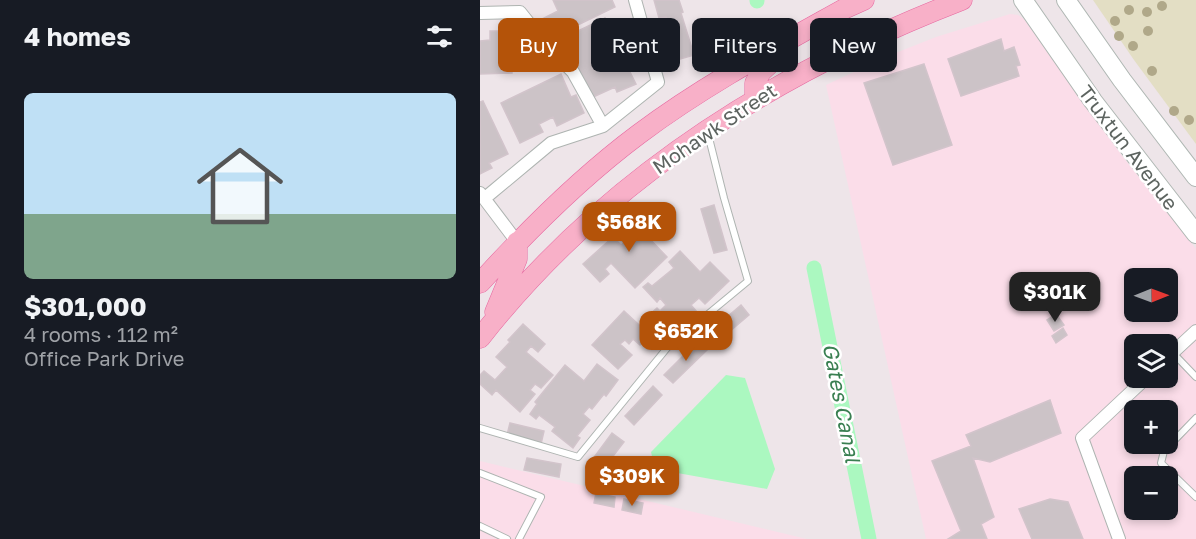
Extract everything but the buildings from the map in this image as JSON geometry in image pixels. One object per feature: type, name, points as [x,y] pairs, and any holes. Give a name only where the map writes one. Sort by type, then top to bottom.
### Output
[{"type":"main road","name":"Mohawk Street","points":[[480,283],[517,242],[564,196],[639,134],[719,80],[864,0]]},
{"type":"main road","name":"Mohawk Street","points":[[485,332],[539,270],[581,229],[646,173],[707,129],[827,59],[932,11],[962,0]]},
{"type":"main road","name":"Truxtun Avenue","points":[[1023,0],[1093,101],[1196,234]]},
{"type":"main road","name":"Truxtun Avenue","points":[[1066,0],[1122,80],[1196,177]]},
{"type":"main road","points":[[755,99],[754,83],[761,72],[803,32]]},
{"type":"main road","points":[[485,332],[517,259],[517,242]]},
{"type":"street","points":[[517,242],[482,196],[551,143],[603,126],[658,82],[635,0]]},
{"type":"street","points":[[480,13],[520,12],[548,47],[573,72],[603,126]]},
{"type":"street","points":[[1178,348],[1196,331]]},
{"type":"street","points":[[1119,539],[1082,438],[1135,388]]},
{"type":"lane","points":[[480,428],[578,457],[668,348],[748,281],[707,129]]},
{"type":"lane","points":[[1178,362],[1196,377]]},
{"type":"lane","points":[[1196,418],[1164,451],[1161,463],[1196,497]]},
{"type":"lane","points":[[480,473],[541,497],[519,539]]},
{"type":"lane","points":[[480,526],[507,539]]},
{"type":"shaded area","points":[[1093,0],[1196,0],[1196,144],[1134,60]]},
{"type":"shaded area","points":[[1010,14],[1018,15],[1024,19],[1123,157],[1196,249],[1196,539],[926,539],[826,85],[854,72],[897,72],[897,52],[936,37]]},
{"type":"shaded area","points":[[726,375],[745,378],[775,469],[767,489],[655,469],[651,452]]},
{"type":"shaded area","points":[[480,461],[807,539],[480,539]]},
{"type":"waterway","name":"Gates Canal","points":[[814,268],[869,539]]}]
